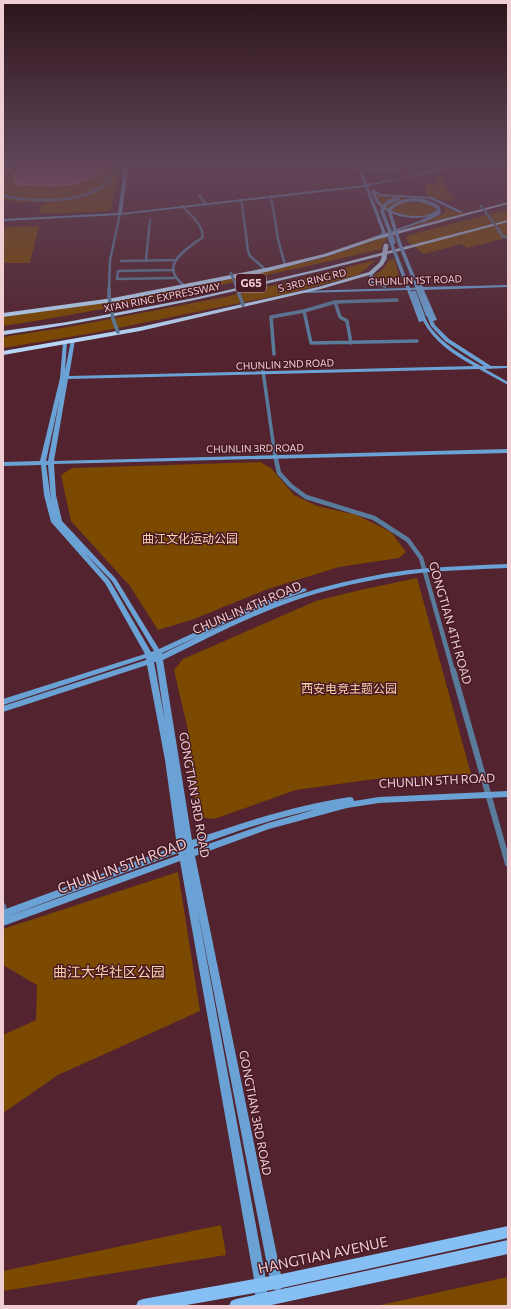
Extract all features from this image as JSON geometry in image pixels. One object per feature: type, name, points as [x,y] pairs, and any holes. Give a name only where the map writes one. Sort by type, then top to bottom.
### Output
[{"type":"highway","name":"S 3RD RING RD","points":[[3,315],[113,300],[266,270],[326,255],[373,239],[441,221]]},
{"type":"highway","name":"S 3RD RING RD","points":[[3,353],[118,332],[299,293],[356,278],[371,272],[381,264],[384,258],[386,246],[393,238],[449,221]]},
{"type":"highway","name":"XI'AN RING EXPRESSWAY","points":[[3,329],[217,291],[348,260],[495,221]]},
{"type":"highway","name":"XI'AN RING EXPRESSWAY","points":[[3,333],[67,324],[221,294],[319,272],[508,223]]},
{"type":"main road","points":[[380,221],[384,232],[383,235]]},
{"type":"main road","points":[[386,221],[432,332],[455,353]]},
{"type":"main road","points":[[392,221],[425,315],[440,334],[465,351]]},
{"type":"main road","points":[[373,239],[423,221]]},
{"type":"main road","points":[[387,225],[389,238],[407,286],[420,319],[428,332],[441,345],[508,379]]},
{"type":"main road","points":[[395,228],[403,241],[420,286],[440,328],[446,335],[483,366],[508,384]]},
{"type":"main road","name":"CHUNLIN 1ST ROAD","points":[[371,272],[370,281],[374,284],[385,287],[508,285]]},
{"type":"main road","name":"CHUNLIN 1ST ROAD","points":[[299,293],[407,286]]},
{"type":"main road","name":"GONGTIAN 3RD ROAD","points":[[69,341],[48,464],[47,496],[54,522],[108,582],[149,658],[186,847],[277,1282]]},
{"type":"main road","name":"CHUNLIN 2ND ROAD","points":[[64,377],[508,365]]},
{"type":"main road","name":"CHUNLIN 3RD ROAD","points":[[3,464],[508,451]]},
{"type":"main road","name":"CHUNLIN 3RD ROAD","points":[[275,458],[508,454]]},
{"type":"main road","name":"GONGTIAN 3RD ROAD","points":[[48,464],[53,495],[60,521],[114,580],[159,655],[186,847]]},
{"type":"main road","name":"CHUNLIN 3RD ROAD","points":[[3,467],[48,464]]},
{"type":"main road","name":"CHUNLIN 4TH ROAD","points":[[3,702],[159,655],[260,611],[341,584],[424,569],[508,562]]},
{"type":"main road","name":"CHUNLIN 4TH ROAD","points":[[424,569],[508,566]]},
{"type":"main road","name":"CHUNLIN 4TH ROAD","points":[[3,709],[149,658]]},
{"type":"main road","name":"CHUNLIN 5TH ROAD","points":[[4,915],[188,856],[268,826],[347,805],[379,800],[488,792],[508,789]]},
{"type":"main road","name":"CHUNLIN 5TH ROAD","points":[[4,915],[186,847],[280,814],[302,808],[387,795],[488,792],[508,794]]},
{"type":"main road","name":"GONGTIAN 3RD ROAD","points":[[188,856],[257,1264],[261,1285],[268,1303]]},
{"type":"main road","name":"HANGTIAN AVENUE","points":[[143,1306],[277,1282],[508,1232]]},
{"type":"main road","points":[[236,1306],[268,1303],[508,1247]]},
{"type":"main road","points":[[268,1303],[277,1282]]},
{"type":"street","points":[[118,221],[110,260],[109,296],[113,319],[118,332]]},
{"type":"street","points":[[146,260],[150,221]]},
{"type":"street","points":[[174,278],[172,270],[173,264],[182,253],[203,237],[204,229],[198,221]]},
{"type":"street","points":[[244,221],[248,252],[250,256],[266,270]]},
{"type":"street","points":[[275,221],[285,265]]},
{"type":"street","points":[[492,221],[503,236],[508,237]]},
{"type":"street","points":[[121,261],[177,260]]},
{"type":"street","points":[[134,279],[135,270]]},
{"type":"street","points":[[172,270],[118,271],[117,279],[174,278],[185,286]]},
{"type":"street","points":[[231,272],[243,305]]},
{"type":"street","points":[[274,354],[271,317],[304,311],[335,302],[397,300]]},
{"type":"street","points":[[335,302],[340,317],[347,321],[351,343]]},
{"type":"street","points":[[304,311],[311,343],[417,341]]},
{"type":"street","name":"GONGTIAN 4TH ROAD","points":[[263,372],[275,458],[280,473],[291,486],[306,497],[374,518],[408,540],[421,558],[508,864]]},
{"type":"green space","points":[[425,221],[434,221],[402,229]]},
{"type":"green space","points":[[462,221],[508,221],[508,237],[468,248],[461,244],[424,254],[408,242],[406,236]]},
{"type":"green space","points":[[39,226],[30,263],[3,263],[3,227]]},
{"type":"green space","points":[[386,237],[387,240],[382,245],[382,249],[240,281],[98,310],[3,326],[3,317],[204,284],[283,268],[323,258]]},
{"type":"green space","points":[[394,259],[402,284],[381,285],[372,282],[371,278],[383,269],[389,260]]},
{"type":"green space","points":[[376,260],[358,275],[289,293],[93,333],[3,348],[3,337],[68,327],[225,297]]},
{"type":"green space","name":"曲江文化运动公园","points":[[260,462],[271,468],[294,495],[317,506],[357,515],[391,532],[406,552],[399,558],[339,567],[268,589],[194,619],[158,630],[130,586],[71,521],[61,475],[72,468]]},
{"type":"green space","name":"西安电竞主题公园","points":[[417,578],[471,774],[375,779],[296,790],[214,819],[198,817],[187,750],[188,730],[174,670],[183,659],[316,601]]},
{"type":"green space","name":"曲江大华社区公园","points":[[178,872],[200,1011],[58,1075],[3,1113],[3,1035],[36,1020],[37,985],[3,965],[3,929]]},
{"type":"green space","points":[[221,1225],[226,1255],[3,1291],[3,1271]]},
{"type":"green space","points":[[508,1277],[508,1306],[376,1306]]}]
